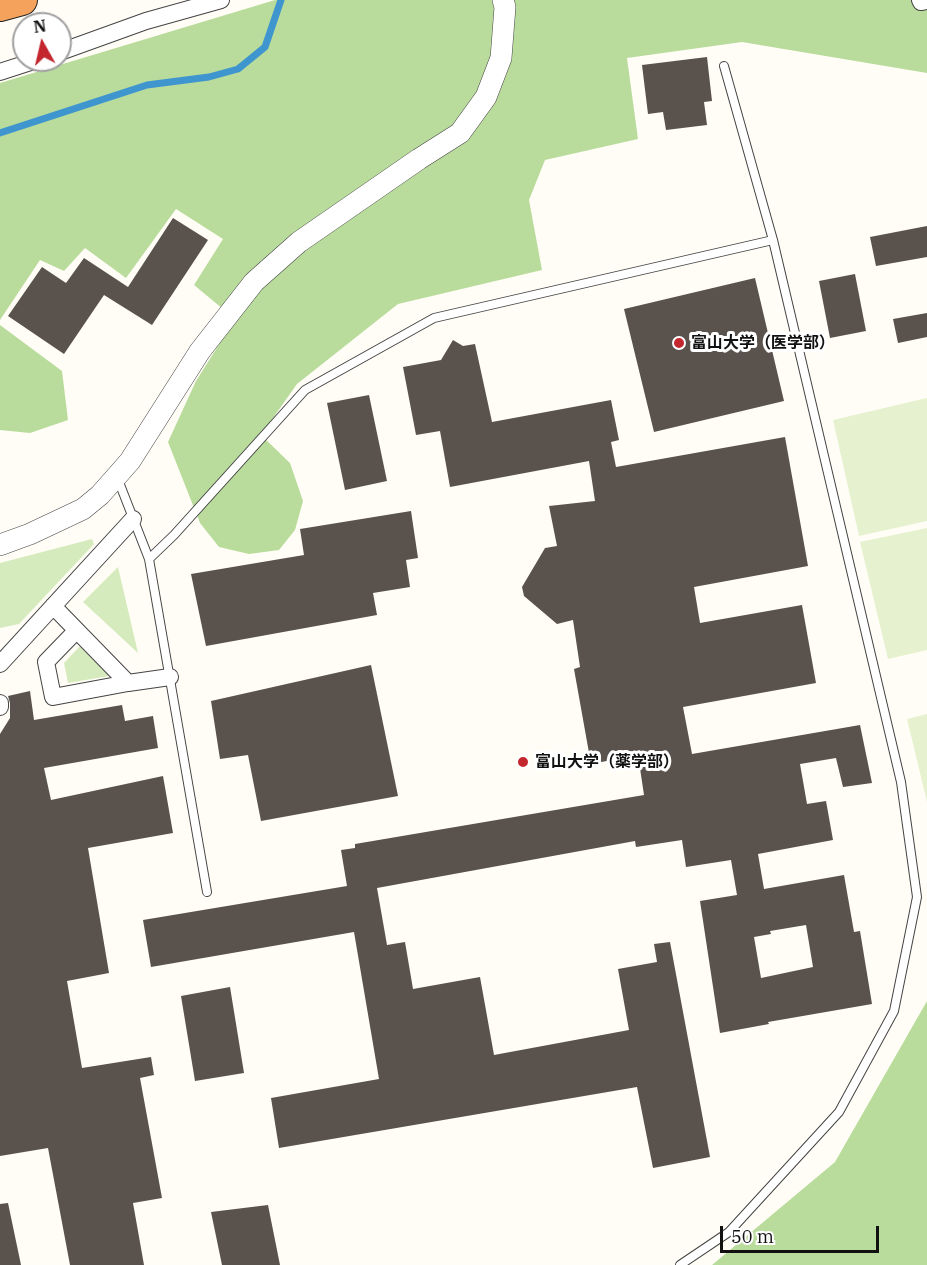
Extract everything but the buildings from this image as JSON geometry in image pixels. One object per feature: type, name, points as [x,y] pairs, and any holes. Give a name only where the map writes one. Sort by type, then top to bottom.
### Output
[{"type":"highway","points":[[0,6],[22,0]]},
{"type":"street","points":[[72,48],[146,21],[221,0]]},
{"type":"street","points":[[0,545],[30,534],[83,509],[100,495],[130,461],[200,351],[254,282],[299,242],[460,133],[486,97],[501,58],[505,7],[503,0]]},
{"type":"street","points":[[920,0],[921,2],[927,1]]},
{"type":"street","points":[[0,664],[133,519]]},
{"type":"street","points":[[53,606],[128,683]]},
{"type":"street","points":[[76,631],[46,662],[53,698],[170,677]]},
{"type":"lane","points":[[680,1265],[729,1232],[839,1112],[894,1011],[917,897],[901,782],[772,240],[724,66]]},
{"type":"lane","points":[[149,559],[174,535],[305,390],[434,318],[772,240]]},
{"type":"lane","points":[[117,477],[149,559],[207,892]]},
{"type":"green space","points":[[275,0],[927,0],[927,73],[742,42],[627,58],[638,139],[545,160],[529,200],[542,270],[398,304],[297,384],[261,435],[290,463],[303,501],[295,530],[279,550],[249,554],[219,547],[200,523],[168,442],[196,381],[235,319],[194,285],[223,239],[176,209],[126,278],[85,248],[64,271],[40,260],[0,320],[0,83],[36,72],[72,72],[72,61]]},
{"type":"green space","points":[[0,325],[62,371],[68,420],[30,433],[0,430]]},
{"type":"green space","points":[[927,398],[927,521],[859,536],[833,420]]},
{"type":"green space","points":[[927,528],[927,650],[888,659],[860,542]]},
{"type":"green space","points":[[92,539],[94,544],[19,624],[0,628],[0,563]]},
{"type":"green space","points":[[118,567],[138,653],[83,602]]},
{"type":"green space","points":[[80,646],[109,676],[68,683],[64,663]]},
{"type":"green space","points":[[927,714],[927,802],[907,719]]},
{"type":"green space","points":[[927,1001],[927,1265],[712,1265],[835,1162]]},
{"type":"waterway","points":[[0,133],[147,85],[209,77],[238,69],[265,47],[281,0]]},
{"type":"place","name":"富山大学（医学部）","points":[[679,343]]},
{"type":"place","name":"富山大学（薬学部）","points":[[523,762]]}]
